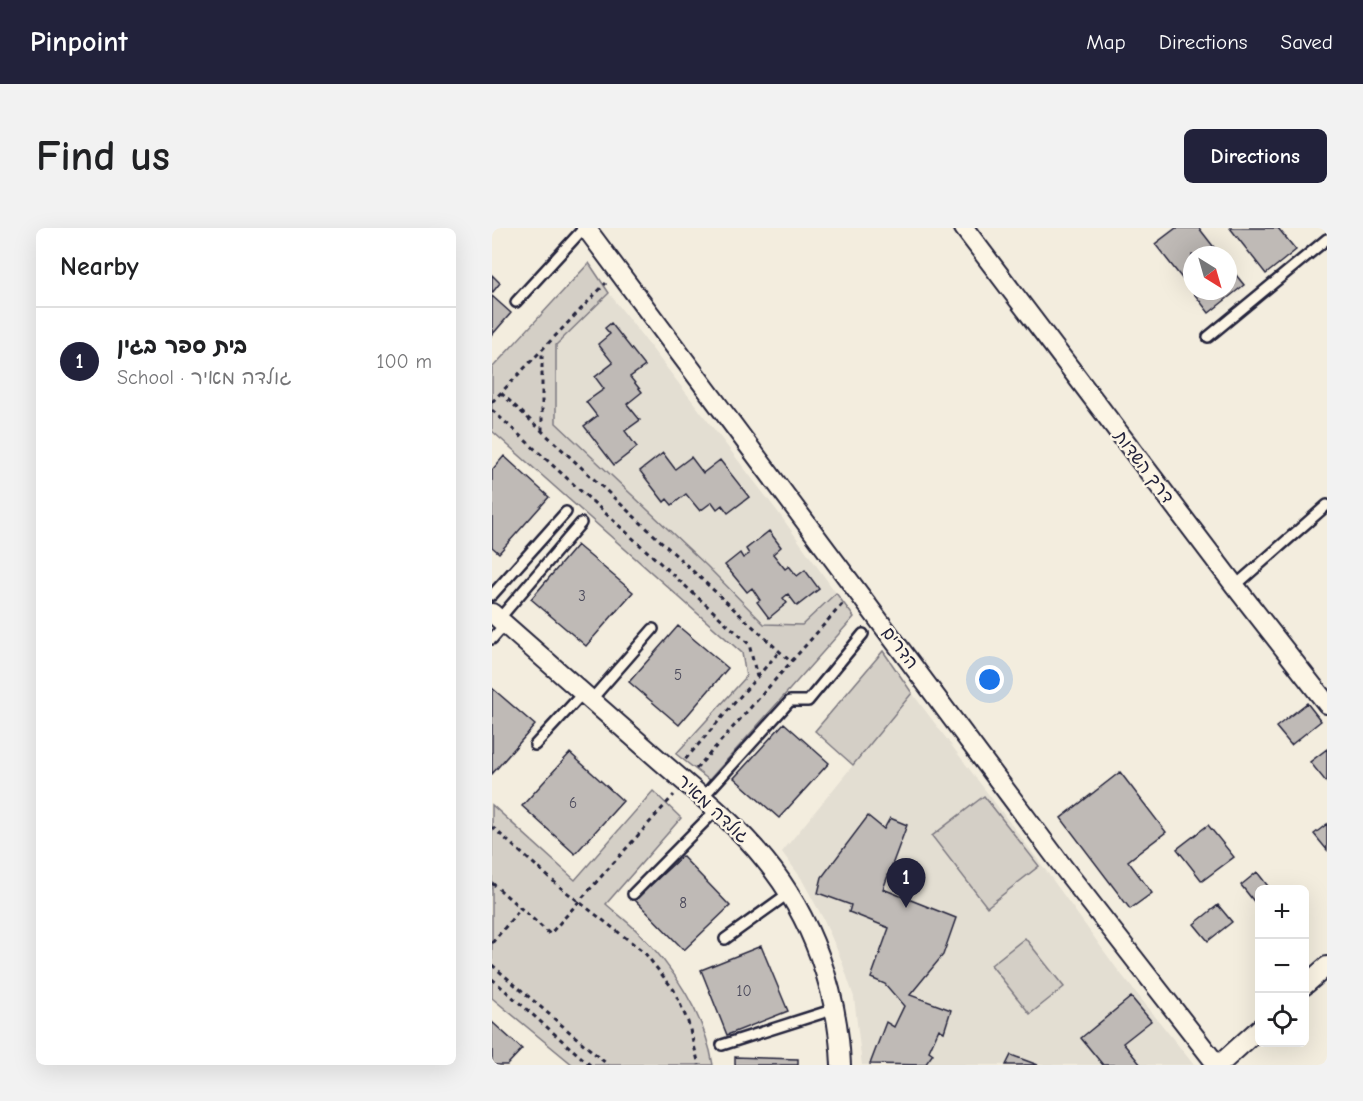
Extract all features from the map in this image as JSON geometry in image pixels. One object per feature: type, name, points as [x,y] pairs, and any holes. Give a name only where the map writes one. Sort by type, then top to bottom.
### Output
[{"type":"street","name":"הדרים","points":[[585,228],[1066,871],[1218,1065]]},
{"type":"street","name":"דרך השדות","points":[[964,228],[1327,704]]},
{"type":"street","name":"גולדה מאיר","points":[[498,618],[709,804],[764,858],[789,893],[812,936],[823,964],[835,1009],[841,1065]]},
{"type":"street","points":[[1309,982],[1327,966]]},
{"type":"street","points":[[1218,1065],[1255,1032]]},
{"type":"lane","points":[[516,302],[585,228]]},
{"type":"lane","points":[[1208,337],[1327,239]]},
{"type":"lane","points":[[1235,586],[1327,505]]},
{"type":"lane","points":[[492,595],[566,512]]},
{"type":"lane","points":[[492,639],[498,618],[581,523]]},
{"type":"lane","points":[[535,745],[587,697],[653,629]]},
{"type":"lane","points":[[633,894],[709,804],[790,701],[808,701],[863,634]]},
{"type":"lane","points":[[725,939],[789,893]]},
{"type":"lane","points":[[722,1045],[835,1009]]},
{"type":"path","points":[[492,402],[618,271]]},
{"type":"path","points":[[542,350],[542,431]]},
{"type":"path","points":[[501,393],[790,662]]},
{"type":"path","points":[[492,410],[749,644],[756,677]]},
{"type":"path","points":[[674,773],[780,651]]},
{"type":"path","points":[[492,826],[560,887],[644,952],[674,990],[687,1022],[699,1065]]},
{"type":"path","points":[[492,943],[521,908]]},
{"type":"path","points":[[492,965],[608,1065]]},
{"type":"path","points":[[492,979],[590,1065]]},
{"type":"shaded area","points":[[589,263],[609,293],[556,345],[556,423],[707,566],[764,624],[802,625],[836,593],[854,617],[709,780],[676,754],[746,677],[742,653],[492,431],[492,368]]},
{"type":"shaded area","points":[[609,293],[778,512],[836,593],[802,625],[765,624],[556,423],[556,345]]},
{"type":"shaded area","points":[[883,651],[912,693],[853,765],[815,731]]},
{"type":"shaded area","points":[[912,693],[1117,969],[1194,1065],[862,1065],[854,997],[841,959],[824,920],[801,878],[782,852]]},
{"type":"shaded area","points":[[653,791],[681,818],[606,904],[651,945],[675,976],[703,1028],[713,1065],[573,1065],[492,998],[492,805],[575,880]]},
{"type":"shaded area","points":[[984,796],[1039,866],[987,907],[932,836]]},
{"type":"shaded area","points":[[1025,938],[1064,987],[1030,1014],[991,965]]},
{"type":"building","points":[[1176,228],[1199,228],[1213,246],[1183,246],[1183,280],[1155,244]]},
{"type":"building","points":[[1230,228],[1278,228],[1296,250],[1266,274]]},
{"type":"building","points":[[492,275],[500,283],[492,293]]},
{"type":"building","points":[[1237,276],[1244,285],[1237,291]]},
{"type":"building","points":[[492,296],[511,313],[492,335]]},
{"type":"building","points":[[1199,300],[1225,300],[1209,313]]},
{"type":"building","points":[[611,323],[645,366],[630,377],[642,392],[627,404],[640,420],[625,431],[637,447],[614,465],[584,426],[597,416],[586,402],[604,389],[595,377],[613,363],[598,344],[610,334],[605,328]]},
{"type":"building","points":[[663,453],[675,469],[691,457],[703,473],[720,460],[749,497],[728,513],[722,505],[717,509],[712,502],[700,511],[686,494],[672,505],[667,499],[664,502],[640,471]]},
{"type":"building","points":[[504,456],[549,497],[499,553],[492,547],[492,470]]},
{"type":"building","points":[[769,531],[781,547],[773,554],[785,569],[789,566],[797,576],[805,570],[819,589],[797,606],[788,594],[783,598],[787,603],[769,618],[757,602],[760,600],[752,588],[747,592],[725,565],[740,553],[743,558],[749,554],[746,549]]},
{"type":"building","points":[[577,545],[633,592],[586,646],[531,599]]},
{"type":"building","points":[[678,626],[728,668],[679,725],[629,682]]},
{"type":"building","points":[[492,688],[535,725],[492,774]]},
{"type":"building","points":[[1307,703],[1321,721],[1291,745],[1276,727]]},
{"type":"building","points":[[784,723],[829,763],[779,818],[734,778]]},
{"type":"building","points":[[1327,749],[1327,783],[1310,762]]},
{"type":"building","points":[[570,753],[623,801],[575,854],[522,806]]},
{"type":"building","points":[[1120,772],[1166,832],[1128,861],[1152,893],[1130,909],[1061,818]]},
{"type":"building","points":[[868,816],[884,829],[890,818],[907,825],[883,889],[956,918],[943,955],[910,995],[951,1010],[944,1032],[939,1029],[929,1051],[933,1054],[925,1065],[870,1064],[886,1022],[894,1027],[904,1006],[885,984],[871,978],[889,928],[849,912],[851,905],[818,893],[822,877]]},
{"type":"building","points":[[1327,824],[1327,850],[1314,834]]},
{"type":"building","points":[[1208,825],[1234,857],[1202,881],[1177,849]]},
{"type":"building","points":[[682,856],[730,906],[684,950],[635,900]]},
{"type":"building","points":[[1257,872],[1267,885],[1255,885],[1255,903],[1241,885]]},
{"type":"building","points":[[1218,905],[1232,922],[1208,941],[1194,924]]},
{"type":"building","points":[[761,946],[788,1011],[727,1035],[701,970]]},
{"type":"building","points":[[1131,997],[1151,1021],[1123,1043],[1141,1065],[1103,1065],[1081,1038]]},
{"type":"building","points":[[492,1022],[522,1049],[507,1065],[492,1065]]},
{"type":"building","points":[[1011,1055],[1038,1065],[1006,1065]]},
{"type":"building","points":[[735,1057],[798,1059],[798,1065],[735,1065]]},
{"type":"place","name":"בית ספר בגין","points":[[906,908]]}]
